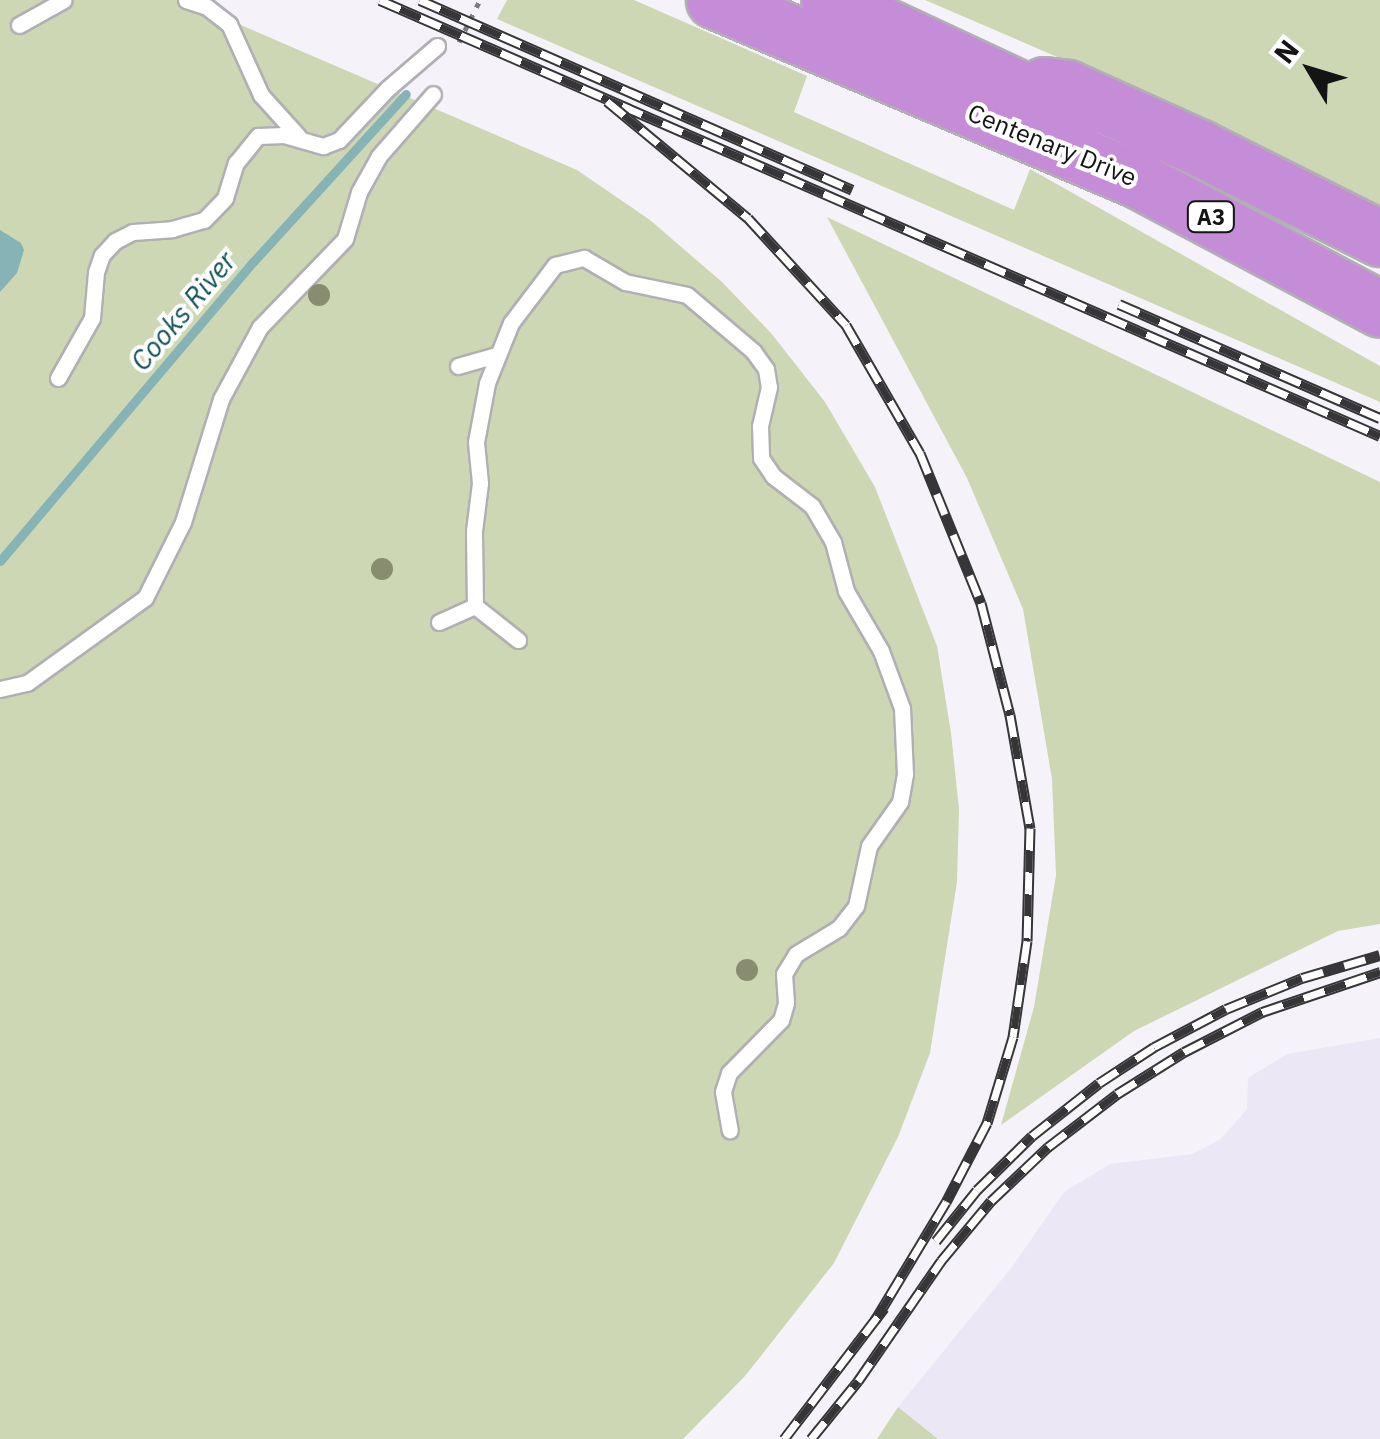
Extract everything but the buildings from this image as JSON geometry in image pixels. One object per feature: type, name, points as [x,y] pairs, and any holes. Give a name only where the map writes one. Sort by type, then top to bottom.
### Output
[{"type":"highway","name":"Centenary Drive","points":[[714,0],[1196,170],[1380,270]]},
{"type":"highway","name":"Centenary Drive","points":[[829,0],[985,96],[1037,134],[1136,179],[1380,310]]},
{"type":"highway","points":[[1380,238],[1200,148],[1067,88],[985,96],[1024,151],[1226,255],[1380,348]]},
{"type":"lane","points":[[19,24],[64,0]]},
{"type":"lane","points":[[186,0],[216,13],[229,24],[261,95],[304,142]]},
{"type":"lane","points":[[58,378],[92,318],[96,272],[102,256],[116,241],[133,232],[172,229],[204,220],[226,198],[236,164],[258,136],[284,135],[323,146],[339,140],[387,89],[437,46]]},
{"type":"lane","points":[[0,689],[27,683],[145,598],[183,522],[221,399],[260,327],[346,240],[359,192],[378,156],[433,94]]},
{"type":"lane","points":[[475,606],[474,531],[480,483],[476,442],[496,355],[530,292],[555,265],[574,258],[625,282],[686,296],[754,351],[766,369],[769,387],[760,426],[761,458],[820,518],[832,542],[846,591],[881,651],[902,708],[905,774],[900,802],[869,846],[856,906],[838,928],[796,954],[784,974],[786,1003],[781,1020],[728,1073],[723,1092],[730,1130]]},
{"type":"lane","points":[[458,366],[496,355]]},
{"type":"lane","points":[[440,622],[475,606]]},
{"type":"lane","points":[[475,606],[518,640]]},
{"type":"shaded area","points":[[1380,1038],[1380,1439],[938,1439],[898,1407],[1012,1267],[1064,1192],[1110,1164],[1192,1154],[1221,1139],[1247,1109],[1248,1078],[1287,1054]]},
{"type":"green space","points":[[0,0],[183,0],[577,170],[650,220],[722,282],[771,333],[825,402],[875,487],[937,646],[959,809],[957,882],[930,1053],[898,1137],[834,1263],[745,1376],[683,1439],[0,1439]]},
{"type":"green space","points":[[507,0],[634,0],[807,76],[794,112],[1014,210],[1030,169],[1380,366],[1380,402],[497,19]]},
{"type":"green space","points":[[925,0],[1380,0],[1380,212],[1104,77]]},
{"type":"green space","points":[[827,217],[1380,482],[1380,924],[1338,931],[1134,1031],[1001,1125],[1034,1007],[1056,875],[1052,779],[1023,609],[967,478]]},
{"type":"green space","points":[[898,1407],[938,1439],[877,1439]]},
{"type":"water","points":[[0,230],[21,243],[24,250],[17,273],[0,292]]},
{"type":"waterway","name":"Cooks River","points":[[0,561],[253,262],[406,94]]},
{"type":"railway","points":[[380,0],[1380,436]]},
{"type":"railway","points":[[420,0],[852,190]]},
{"type":"railway","points":[[607,101],[748,218],[846,325],[920,453],[981,603],[1010,715],[1030,828],[1027,941],[1013,1037],[987,1123],[946,1202],[875,1320]]},
{"type":"railway","points":[[1119,304],[1380,418]]},
{"type":"railway","points":[[936,1241],[977,1190],[1032,1136],[1099,1083],[1154,1047],[1226,1009],[1302,978],[1380,955]]},
{"type":"railway","points":[[811,1439],[858,1381],[941,1261],[991,1201],[1048,1147],[1117,1094],[1184,1052],[1262,1012],[1380,972]]},
{"type":"railway","points":[[784,1439],[884,1308]]}]
